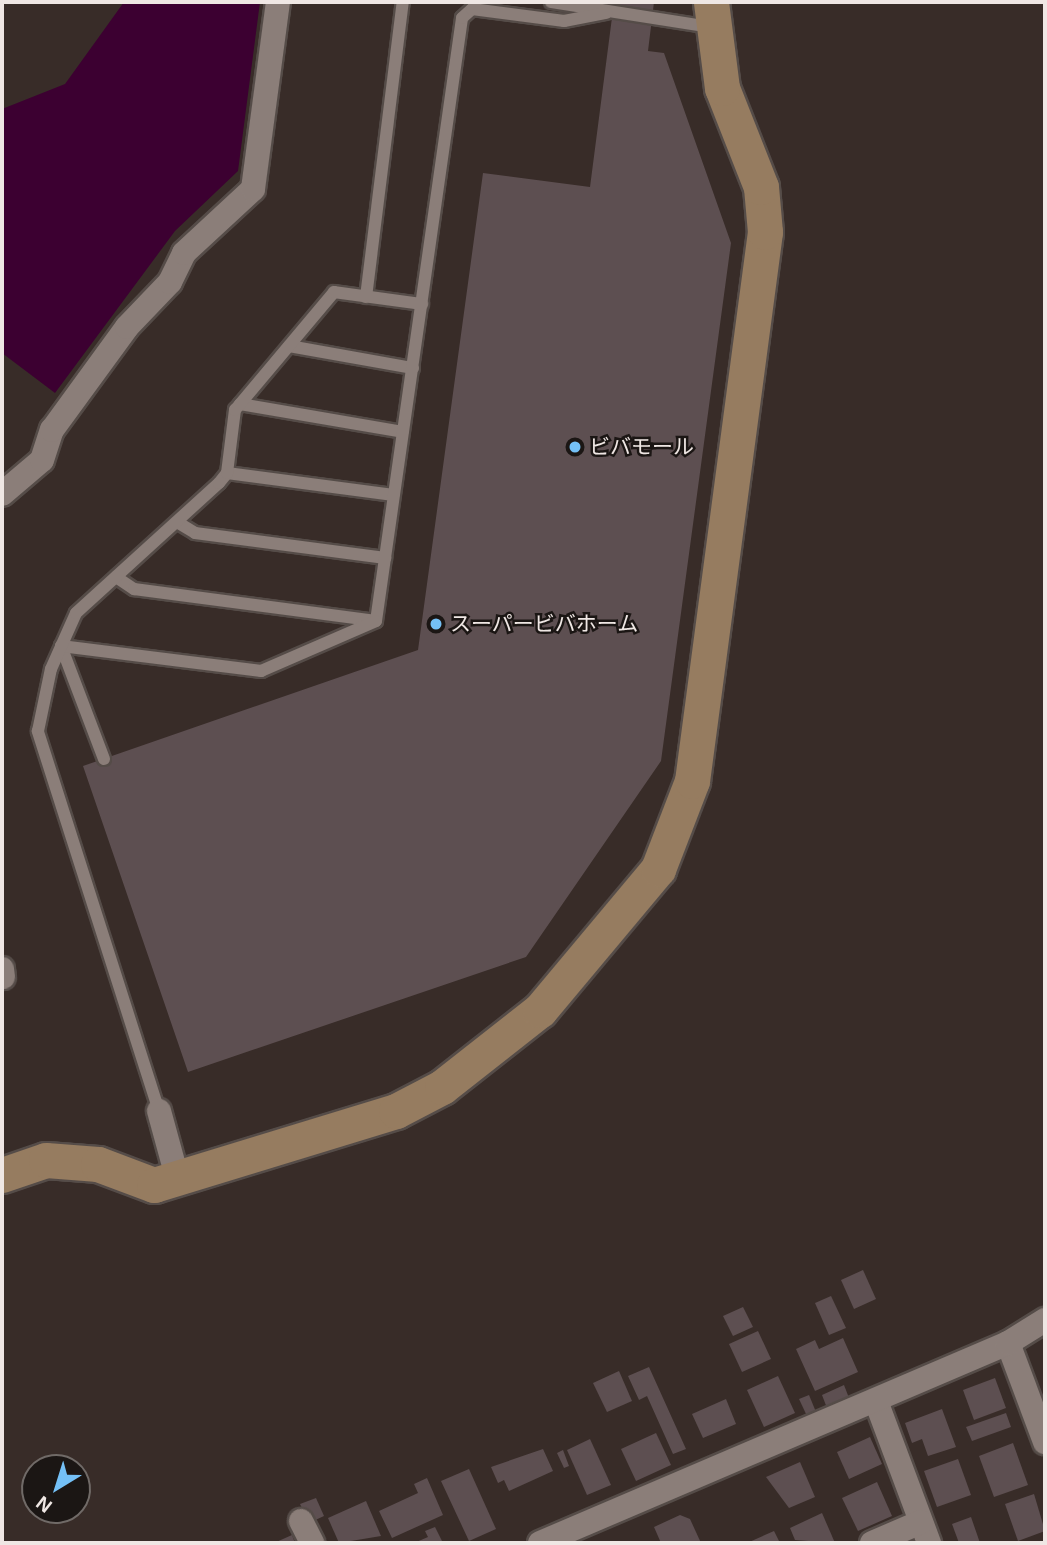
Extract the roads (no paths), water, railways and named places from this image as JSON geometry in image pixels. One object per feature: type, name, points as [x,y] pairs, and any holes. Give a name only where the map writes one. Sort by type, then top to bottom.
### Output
[{"type":"street","points":[[2,494],[42,460],[52,430],[127,327],[170,282],[184,253],[253,190],[278,2]]},
{"type":"street","points":[[2,1175],[46,1160],[98,1164],[154,1185],[396,1111],[442,1087],[540,1010],[658,869],[677,833],[692,781],[765,232],[761,187],[722,88],[710,14]]},
{"type":"street","points":[[159,1111],[177,1177]]},
{"type":"street","points":[[540,1543],[1008,1343],[1045,1320]]},
{"type":"street","points":[[1008,1343],[1045,1442]]},
{"type":"street","points":[[872,1543],[925,1533],[876,1401]]},
{"type":"lane","points":[[366,296],[403,2]]},
{"type":"lane","points":[[551,2],[606,13],[710,14]]},
{"type":"lane","points":[[376,621],[462,18],[472,9],[564,21],[606,13]]},
{"type":"lane","points":[[159,1111],[38,731],[61,646],[76,613],[227,473],[240,404],[334,292],[422,304]]},
{"type":"lane","points":[[289,346],[413,368]]},
{"type":"lane","points":[[240,404],[403,432]]},
{"type":"lane","points":[[227,473],[394,495]]},
{"type":"lane","points":[[177,522],[195,533],[385,558]]},
{"type":"lane","points":[[116,577],[134,589],[376,621]]},
{"type":"lane","points":[[61,646],[261,671],[376,621]]},
{"type":"lane","points":[[61,646],[104,759]]},
{"type":"place","name":"ビバモール","points":[[575,447]]},
{"type":"place","name":"スーパービバホーム","points":[[436,624]]}]
